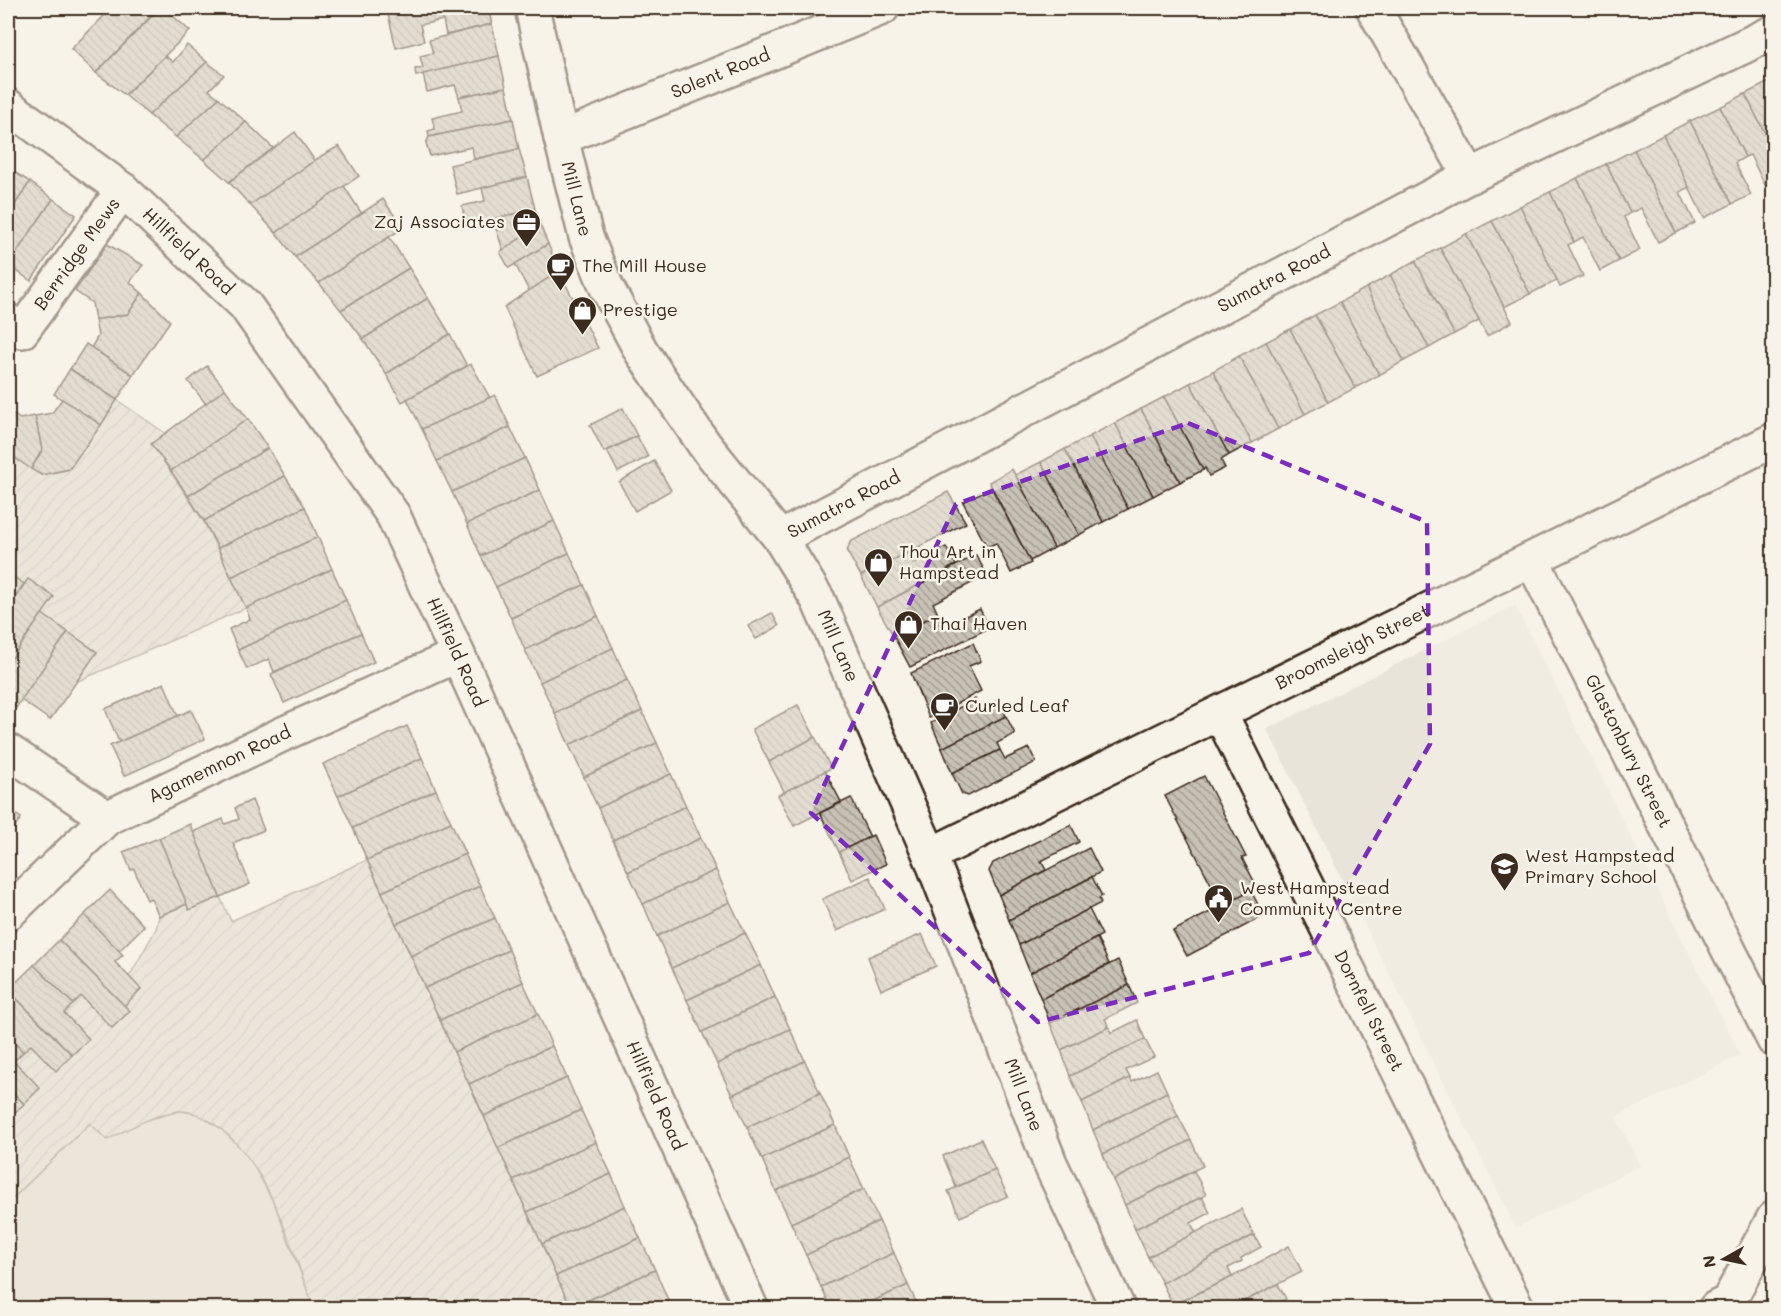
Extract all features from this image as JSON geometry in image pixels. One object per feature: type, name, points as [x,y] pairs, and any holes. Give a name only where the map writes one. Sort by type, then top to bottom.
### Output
[{"type":"street","name":"Mill Lane","points":[[532,8],[586,237],[607,288],[641,351],[704,444],[780,538],[818,600],[930,855],[1050,1163],[1118,1308]]},
{"type":"street","name":"Solent Road","points":[[561,138],[882,8]]},
{"type":"street","points":[[1373,8],[1470,176]]},
{"type":"street","name":"Sumatra Road","points":[[780,538],[1470,176],[1773,32]]},
{"type":"street","name":"Hillfield Road","points":[[8,106],[123,190],[245,305],[393,515],[751,1308]]},
{"type":"street","name":"Berridge Mews","points":[[8,321],[22,331],[123,190]]},
{"type":"street","name":"Broomsleigh Street","points":[[930,855],[1773,440]]},
{"type":"street","name":"Glastonbury Street","points":[[1532,560],[1773,1040]]},
{"type":"street","name":"Agamemnon Road","points":[[8,913],[107,818],[283,734],[458,655]]},
{"type":"street","name":"Dornfell Street","points":[[1220,713],[1517,1308]]},
{"type":"street","points":[[8,751],[107,818]]},
{"type":"street","points":[[1716,1308],[1728,1302],[1773,1218]]},
{"type":"highlighted area","points":[[1188,423],[1427,522],[1430,744],[1309,953],[1038,1022],[811,813],[956,504]]},
{"type":"shaded area","points":[[117,400],[165,433],[152,444],[204,522],[246,608],[76,682],[97,652],[42,614],[53,596],[28,579],[24,584],[8,573],[8,453],[41,475],[68,470]]},
{"type":"shaded area","name":"West Hampstead Primary School","points":[[1515,605],[1740,1055],[1616,1117],[1640,1166],[1516,1228],[1267,729]]},
{"type":"shaded area","points":[[367,860],[571,1308],[314,1308],[287,1233],[264,1182],[233,1140],[213,1123],[188,1112],[179,1111],[160,1115],[107,1140],[90,1123],[8,1203],[8,1119],[40,1088],[14,1061],[31,1045],[56,1070],[89,1039],[64,1013],[81,996],[112,1028],[129,1011],[124,1006],[141,989],[129,977],[156,929],[159,916],[187,904],[220,897],[231,921]]},
{"type":"shaded area","points":[[180,1111],[199,1114],[221,1129],[248,1155],[275,1205],[314,1308],[8,1308],[8,1203],[90,1123],[107,1139],[143,1121]]},
{"type":"building","points":[[112,8],[144,8],[152,15],[96,73],[71,49]]},
{"type":"building","points":[[160,8],[164,8],[190,31],[125,95],[96,73]]},
{"type":"building","points":[[387,8],[423,8],[388,14]]},
{"type":"building","points":[[423,8],[488,8],[492,24],[446,35],[443,20],[420,25],[424,41],[396,48],[388,14]]},
{"type":"building","points":[[492,24],[499,56],[416,76],[415,69],[423,68],[420,56],[433,53],[429,40]]},
{"type":"building","points":[[187,45],[207,62],[149,115],[125,95],[165,56],[173,62]]},
{"type":"building","points":[[499,56],[506,87],[459,97],[455,85],[427,92],[423,74]]},
{"type":"building","points":[[207,62],[224,75],[209,90],[219,98],[176,137],[149,115]]},
{"type":"building","points":[[1771,81],[1774,85],[1774,151],[1745,94]]},
{"type":"building","points":[[506,87],[513,119],[429,137],[428,131],[435,129],[432,118],[462,111],[459,97]]},
{"type":"building","points":[[1745,94],[1774,151],[1774,183],[1766,187],[1750,155],[1745,157],[1720,107]]},
{"type":"building","points":[[219,98],[246,122],[204,160],[176,137]]},
{"type":"building","points":[[1720,107],[1745,157],[1735,163],[1751,195],[1732,204],[1690,121]]},
{"type":"building","points":[[513,119],[519,149],[474,159],[472,147],[430,156],[426,143],[429,137]]},
{"type":"building","points":[[1690,121],[1732,204],[1704,218],[1663,135]]},
{"type":"building","points":[[246,122],[273,148],[229,182],[204,160]]},
{"type":"building","points":[[295,132],[315,161],[250,205],[229,182]]},
{"type":"building","points":[[1663,135],[1689,187],[1680,192],[1695,223],[1676,233],[1634,150]]},
{"type":"building","points":[[339,146],[359,176],[276,233],[250,205]]},
{"type":"building","points":[[519,149],[527,177],[457,194],[450,165]]},
{"type":"building","points":[[1634,150],[1676,233],[1658,242],[1641,208],[1630,213],[1606,164]]},
{"type":"building","points":[[1606,164],[1630,213],[1624,217],[1640,250],[1619,261],[1577,178]]},
{"type":"building","points":[[8,168],[30,182],[8,215]]},
{"type":"building","points":[[527,177],[535,209],[466,226],[462,206],[485,201],[482,188]]},
{"type":"building","points":[[1577,178],[1619,261],[1600,271],[1583,237],[1574,242],[1550,192]]},
{"type":"building","points":[[30,182],[53,199],[8,265],[8,215]]},
{"type":"building","points":[[344,186],[362,214],[295,257],[276,233]]},
{"type":"building","points":[[1550,192],[1574,242],[1568,245],[1583,276],[1560,287],[1520,206]]},
{"type":"building","points":[[53,199],[76,215],[31,281],[8,265]]},
{"type":"building","points":[[383,199],[403,228],[319,283],[295,257]]},
{"type":"building","points":[[1520,206],[1557,280],[1530,294],[1492,221]]},
{"type":"building","points":[[535,209],[540,225],[503,250],[493,219]]},
{"type":"building","points":[[1492,221],[1530,294],[1504,307],[1466,234]]},
{"type":"building","name":"Zaj Associates","points":[[540,225],[548,244],[509,268],[500,252]]},
{"type":"building","points":[[1466,234],[1512,322],[1487,336],[1440,248]]},
{"type":"building","points":[[389,237],[409,268],[341,310],[319,283]]},
{"type":"building","points":[[107,244],[143,265],[130,282],[142,293],[128,314],[95,320],[92,303],[75,291]]},
{"type":"building","points":[[548,244],[559,271],[529,291],[515,264]]},
{"type":"building","points":[[1440,248],[1479,321],[1454,334],[1415,261]]},
{"type":"building","points":[[1415,261],[1454,334],[1429,348],[1390,275]]},
{"type":"building","points":[[409,268],[428,298],[363,339],[341,310]]},
{"type":"building","points":[[559,271],[598,348],[537,376],[504,307]]},
{"type":"building","points":[[1390,275],[1429,348],[1404,361],[1366,288]]},
{"type":"building","points":[[1366,288],[1404,361],[1379,375],[1340,302]]},
{"type":"building","points":[[142,293],[170,321],[133,375],[91,348],[98,336],[95,320],[128,314]]},
{"type":"building","points":[[428,298],[450,334],[386,374],[363,339]]},
{"type":"building","points":[[1340,302],[1379,375],[1355,388],[1315,315]]},
{"type":"building","points":[[1315,315],[1355,388],[1328,402],[1290,329]]},
{"type":"building","points":[[1290,329],[1328,402],[1305,414],[1266,342]]},
{"type":"building","points":[[450,334],[467,366],[402,402],[386,374]]},
{"type":"building","points":[[1266,342],[1305,414],[1278,429],[1239,356]]},
{"type":"building","points":[[86,344],[133,375],[117,400],[70,369]]},
{"type":"building","points":[[1239,356],[1278,429],[1252,443],[1213,371]]},
{"type":"building","points":[[471,364],[490,398],[422,429],[407,399]]},
{"type":"building","points":[[207,366],[225,389],[206,404],[188,381]]},
{"type":"building","points":[[70,369],[117,400],[101,425],[54,394]]},
{"type":"building","points":[[1213,371],[1252,443],[1229,455],[1190,383]]},
{"type":"building","points":[[1190,383],[1229,455],[1221,460],[1225,468],[1209,476],[1205,468],[1203,470],[1164,397]]},
{"type":"building","points":[[225,389],[248,419],[171,471],[151,444]]},
{"type":"building","points":[[495,395],[510,427],[437,461],[422,429]]},
{"type":"building","points":[[1164,397],[1203,470],[1180,482],[1141,409]]},
{"type":"building","points":[[62,399],[101,425],[69,469],[41,475],[31,469],[42,450],[35,416],[52,413]]},
{"type":"building","points":[[623,408],[637,436],[604,452],[590,425]]},
{"type":"building","points":[[1141,409],[1180,482],[1153,496],[1115,423]]},
{"type":"building","points":[[8,411],[20,419],[35,416],[42,450],[31,469],[8,453]]},
{"type":"building","points":[[248,419],[268,448],[188,496],[171,471]]},
{"type":"building","points":[[1115,423],[1153,496],[1128,509],[1090,436]]},
{"type":"building","points":[[510,427],[525,458],[452,492],[437,461]]},
{"type":"building","points":[[637,436],[648,457],[618,472],[607,451]]},
{"type":"building","points":[[1090,436],[1128,509],[1103,522],[1065,449]]},
{"type":"building","points":[[268,448],[285,476],[204,521],[188,496]]},
{"type":"building","points":[[1065,449],[1103,522],[1079,535],[1041,462]]},
{"type":"building","points":[[525,458],[540,490],[467,524],[452,492]]},
{"type":"building","points":[[654,461],[671,490],[635,511],[619,482]]},
{"type":"building","points":[[1041,462],[1079,535],[1054,548],[1015,475]]},
{"type":"building","points":[[1012,469],[1054,548],[1030,561],[989,482]]},
{"type":"building","points":[[285,476],[305,507],[218,548],[204,521]]},
{"type":"building","points":[[991,487],[1031,563],[1011,573],[996,543],[987,547],[963,502]]},
{"type":"building","points":[[540,490],[554,521],[481,556],[467,524]]},
{"type":"building","points":[[948,492],[966,523],[861,576],[847,552],[850,542]]},
{"type":"building","points":[[305,507],[318,537],[231,577],[218,548]]},
{"type":"building","points":[[554,521],[569,553],[496,587],[481,556]]},
{"type":"building","points":[[318,537],[332,569],[246,608],[231,577]]},
{"type":"building","points":[[946,547],[956,565],[877,607],[861,576],[907,553],[913,564]]},
{"type":"building","points":[[569,553],[584,585],[511,618],[496,587]]},
{"type":"building","points":[[976,555],[987,575],[933,603],[938,614],[893,635],[877,607]]},
{"type":"building","points":[[332,569],[346,600],[238,650],[229,629],[250,619],[246,608]]},
{"type":"building","points":[[8,573],[24,584],[8,608]]},
{"type":"building","points":[[28,579],[54,597],[8,664],[8,608]]},
{"type":"building","points":[[584,585],[598,616],[525,650],[511,618]]},
{"type":"building","points":[[346,600],[361,633],[274,672],[269,659],[247,669],[238,650]]},
{"type":"building","points":[[980,609],[989,628],[910,667],[893,635],[938,614],[945,626]]},
{"type":"building","points":[[772,613],[779,626],[756,639],[748,626]]},
{"type":"building","points":[[42,614],[68,632],[16,708],[8,702],[8,664]]},
{"type":"building","points":[[598,616],[613,648],[540,682],[525,650]]},
{"type":"building","points":[[68,632],[97,652],[50,720],[21,700]]},
{"type":"building","points":[[361,633],[374,662],[284,703],[271,674]]},
{"type":"building","points":[[973,643],[981,661],[969,666],[981,691],[929,718],[911,673]]},
{"type":"building","points":[[613,648],[627,680],[555,713],[540,682]]},
{"type":"building","points":[[627,680],[642,711],[569,745],[555,713]]},
{"type":"building","points":[[164,683],[178,716],[119,742],[105,709]]},
{"type":"building","points":[[975,699],[980,709],[999,700],[1006,716],[942,748],[931,723]]},
{"type":"building","points":[[798,705],[815,737],[769,762],[752,729]]},
{"type":"building","points":[[191,710],[205,739],[124,776],[110,746]]},
{"type":"building","points":[[642,711],[657,743],[584,777],[569,745]]},
{"type":"building","points":[[1006,716],[1015,734],[997,743],[1000,750],[952,773],[942,748]]},
{"type":"building","points":[[407,726],[422,758],[338,796],[323,764]]},
{"type":"building","points":[[815,737],[831,768],[785,793],[769,762]]},
{"type":"building","points":[[657,743],[671,774],[598,808],[584,777]]},
{"type":"building","points":[[1029,748],[1036,762],[968,796],[962,794],[952,773],[1000,750],[1005,759]]},
{"type":"building","points":[[422,758],[436,790],[353,828],[338,796]]},
{"type":"building","points":[[825,771],[841,802],[794,826],[778,795]]},
{"type":"building","points":[[671,774],[686,806],[613,840],[598,808]]},
{"type":"building","points":[[1204,776],[1246,857],[1242,858],[1257,887],[1222,905],[1165,796]]},
{"type":"building","points":[[436,790],[451,822],[367,860],[353,828]]},
{"type":"building","points":[[851,798],[870,837],[839,852],[820,813]]},
{"type":"building","points":[[252,800],[264,830],[233,843],[250,884],[220,897],[193,832],[223,819],[225,824],[239,819],[235,808]]},
{"type":"building","points":[[686,806],[701,838],[628,872],[613,840]]},
{"type":"building","points":[[8,809],[21,818],[8,839]]},
{"type":"building","points":[[451,822],[465,854],[382,892],[367,860]]},
{"type":"building","points":[[190,824],[220,897],[189,910],[159,838]]},
{"type":"building","points":[[1071,825],[1079,842],[1041,861],[1046,870],[999,895],[989,871],[993,863]]},
{"type":"building","points":[[873,835],[886,864],[852,880],[839,852]]},
{"type":"building","points":[[159,838],[187,904],[159,916],[151,898],[147,900],[134,869],[131,870],[123,852]]},
{"type":"building","points":[[701,838],[716,870],[643,904],[628,872]]},
{"type":"building","points":[[1089,848],[1101,872],[1009,920],[999,895]]},
{"type":"building","points":[[465,854],[480,886],[396,924],[382,892]]},
{"type":"building","points":[[716,870],[730,902],[657,936],[643,904]]},
{"type":"building","points":[[870,877],[885,909],[837,931],[822,899]]},
{"type":"building","points":[[1092,877],[1102,896],[1099,898],[1101,903],[1019,945],[1009,920]]},
{"type":"building","points":[[480,886],[495,918],[411,956],[396,924]]},
{"type":"building","points":[[110,890],[144,926],[119,951],[84,915]]},
{"type":"building","name":"West Hampstead Community Centre","points":[[1251,891],[1264,916],[1187,956],[1173,931]]},
{"type":"building","points":[[730,902],[745,933],[672,968],[657,936]]},
{"type":"building","points":[[1089,909],[1102,935],[1030,973],[1019,945]]},
{"type":"building","points":[[84,915],[123,955],[115,962],[141,989],[124,1006],[59,940]]},
{"type":"building","points":[[495,918],[509,950],[425,988],[411,956]]},
{"type":"building","points":[[745,933],[761,965],[687,1000],[672,968]]},
{"type":"building","points":[[922,934],[936,966],[881,990],[868,957]]},
{"type":"building","points":[[1097,938],[1109,964],[1041,999],[1030,973]]},
{"type":"building","points":[[59,940],[130,1011],[112,1028],[81,996],[73,1004],[34,965]]},
{"type":"building","points":[[509,950],[523,982],[440,1020],[425,988]]},
{"type":"building","points":[[1118,960],[1129,985],[1050,1023],[1041,999]]},
{"type":"building","points":[[34,965],[73,1004],[64,1013],[89,1039],[72,1055],[8,990]]},
{"type":"building","points":[[761,965],[775,997],[702,1032],[687,1000]]},
{"type":"building","points":[[523,982],[538,1014],[454,1052],[440,1020]]},
{"type":"building","points":[[1129,985],[1137,1003],[1105,1019],[1109,1027],[1061,1050],[1050,1023]]},
{"type":"building","points":[[8,990],[72,1055],[56,1071],[31,1045],[23,1052],[8,1036]]},
{"type":"building","points":[[775,997],[790,1029],[717,1064],[702,1032]]},
{"type":"building","points":[[538,1014],[552,1046],[469,1084],[454,1052]]},
{"type":"building","points":[[1137,1020],[1145,1039],[1070,1076],[1061,1050],[1109,1027],[1111,1033]]},
{"type":"building","points":[[790,1029],[805,1061],[732,1095],[717,1064]]},
{"type":"building","points":[[8,1036],[23,1052],[14,1061],[40,1088],[24,1104],[8,1087]]},
{"type":"building","points":[[1145,1039],[1154,1057],[1126,1070],[1130,1078],[1082,1102],[1070,1076]]},
{"type":"building","points":[[552,1046],[567,1078],[484,1116],[469,1084]]},
{"type":"building","points":[[805,1061],[820,1093],[747,1127],[732,1095]]},
{"type":"building","points":[[1157,1070],[1167,1092],[1093,1130],[1082,1102],[1130,1078],[1132,1082]]},
{"type":"building","points":[[567,1078],[581,1110],[498,1148],[484,1116]]},
{"type":"building","points":[[8,1087],[24,1104],[8,1119]]},
{"type":"building","points":[[1167,1092],[1178,1116],[1103,1154],[1093,1130]]},
{"type":"building","points":[[820,1093],[835,1125],[762,1159],[747,1127]]},
{"type":"building","points":[[581,1110],[596,1142],[513,1180],[498,1148]]},
{"type":"building","points":[[1178,1116],[1191,1140],[1113,1180],[1103,1154]]},
{"type":"building","points":[[835,1125],[849,1157],[776,1191],[762,1159]]},
{"type":"building","points":[[981,1139],[995,1170],[956,1187],[943,1156]]},
{"type":"building","points":[[1191,1140],[1203,1166],[1125,1205],[1113,1180]]},
{"type":"building","points":[[596,1142],[611,1174],[527,1212],[513,1180]]},
{"type":"building","points":[[849,1157],[864,1189],[791,1223],[776,1191]]},
{"type":"building","points":[[995,1170],[1008,1196],[960,1217],[948,1191]]},
{"type":"building","points":[[1194,1171],[1206,1195],[1135,1229],[1125,1205]]},
{"type":"building","points":[[611,1174],[625,1206],[542,1244],[527,1212]]},
{"type":"building","points":[[864,1189],[879,1221],[806,1255],[791,1223]]},
{"type":"building","points":[[1202,1197],[1210,1213],[1191,1223],[1196,1233],[1148,1257],[1135,1229]]},
{"type":"building","points":[[625,1206],[640,1238],[556,1276],[542,1244]]},
{"type":"building","points":[[1241,1209],[1254,1235],[1162,1283],[1148,1257]]},
{"type":"building","points":[[879,1221],[894,1253],[821,1287],[806,1255]]},
{"type":"building","points":[[1254,1235],[1261,1247],[1228,1268],[1232,1277],[1173,1305],[1162,1283]]},
{"type":"building","points":[[640,1238],[655,1270],[571,1308],[556,1276]]},
{"type":"building","points":[[1289,1246],[1302,1272],[1231,1308],[1175,1308],[1173,1305],[1232,1277]]},
{"type":"building","points":[[894,1253],[908,1285],[858,1308],[831,1308],[821,1287]]},
{"type":"building","points":[[655,1270],[669,1302],[654,1308],[571,1308]]},
{"type":"building","points":[[1278,1284],[1286,1299],[1268,1308],[1231,1308]]},
{"type":"building","points":[[908,1285],[919,1308],[858,1308]]},
{"type":"building","points":[[669,1302],[672,1308],[654,1308]]},
{"type":"place","name":"Zaj Associates","points":[[526,248]]},
{"type":"place","name":"The Mill House","points":[[561,292]]},
{"type":"place","name":"Prestige","points":[[582,336]]},
{"type":"place","name":"Thou Art in Hampstead","points":[[878,588]]},
{"type":"place","name":"Thai Haven","points":[[909,650]]},
{"type":"place","name":"Curled Leaf","points":[[944,732]]},
{"type":"place","name":"West Hampstead Primary School","points":[[1504,892]]},
{"type":"place","name":"West Hampstead Community Centre","points":[[1219,924]]}]
